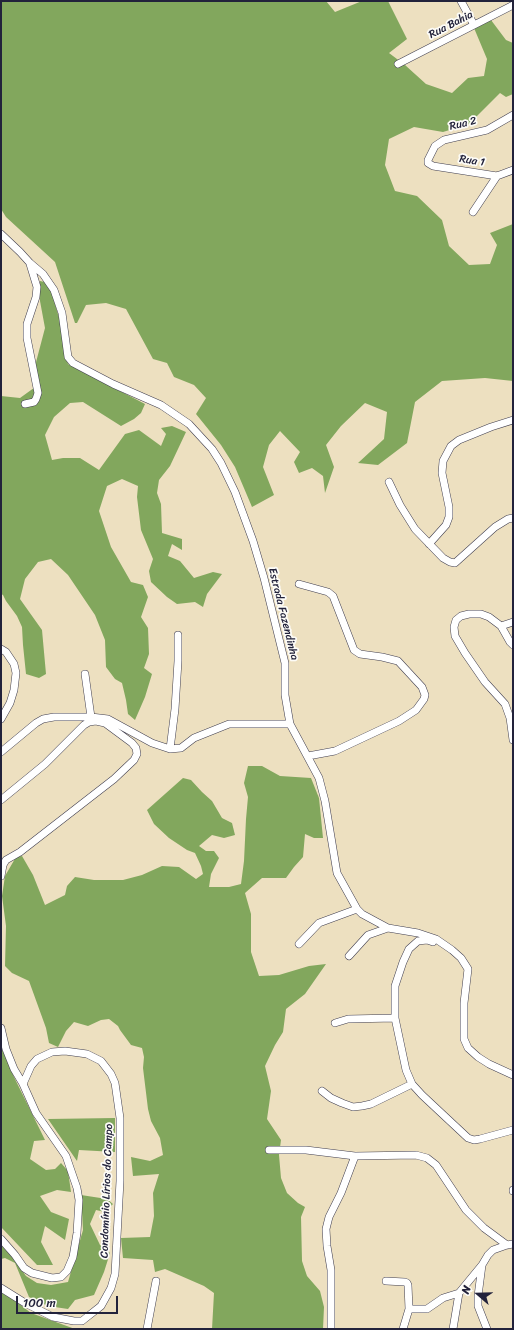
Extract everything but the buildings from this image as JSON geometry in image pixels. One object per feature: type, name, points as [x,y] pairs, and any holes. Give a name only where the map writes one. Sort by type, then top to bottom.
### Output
[{"type":"street","points":[[461,1],[474,25]]},
{"type":"street","name":"Rua Bahia","points":[[398,64],[513,5]]},
{"type":"street","name":"Rua 2","points":[[428,163],[435,146],[444,140],[487,130],[513,115]]},
{"type":"street","name":"Rua 1","points":[[428,163],[433,166],[497,176],[513,170]]},
{"type":"street","points":[[473,212],[497,176]]},
{"type":"street","name":"Estrada Fazendinha","points":[[1,234],[43,274],[54,290],[62,313],[68,357],[70,360],[113,384],[161,405],[189,424],[222,462],[253,541],[264,578],[282,645],[285,663],[285,695],[290,724],[319,778],[325,800],[337,873],[356,909],[362,914],[388,928],[418,933],[436,939],[461,958]]},
{"type":"street","points":[[25,404],[34,402],[38,393],[27,338],[27,324],[35,302],[37,287],[30,263]]},
{"type":"street","points":[[429,544],[446,525],[449,517],[449,507],[442,473],[443,461],[451,446],[459,440],[513,420]]},
{"type":"street","points":[[389,482],[400,505],[415,529],[443,558],[455,563],[495,527],[508,519],[513,518]]},
{"type":"street","points":[[299,584],[328,592],[333,596],[354,650],[360,654],[398,661],[422,686],[425,694],[424,699],[416,710],[399,721],[335,751],[308,756]]},
{"type":"street","points":[[513,645],[501,626],[489,617],[481,614],[469,614],[461,616],[456,620],[454,627],[455,636],[485,682],[505,704],[510,718],[513,740]]},
{"type":"street","points":[[501,626],[513,622]]},
{"type":"street","points":[[170,749],[178,661],[178,635]]},
{"type":"street","points":[[1,649],[6,652],[14,664],[16,673],[14,690],[10,703],[1,719]]},
{"type":"street","points":[[85,674],[91,717]]},
{"type":"street","points":[[1,752],[36,723],[43,719],[54,717],[91,717],[108,719],[152,743],[170,749],[180,748],[194,738],[229,724],[290,724]]},
{"type":"street","points":[[1,800],[45,764],[84,725],[89,722],[96,721],[105,723],[132,743],[136,748],[137,754],[134,760],[114,779],[20,852],[6,860],[3,865],[1,876]]},
{"type":"street","points":[[298,944],[319,923],[356,909]]},
{"type":"street","points":[[349,956],[368,935],[388,928]]},
{"type":"street","points":[[513,1075],[489,1064],[468,1048],[464,1039],[464,1003],[468,969],[461,958],[432,941],[418,941],[409,949],[403,962],[396,986],[395,1018],[406,1070],[412,1084],[468,1138],[474,1140],[480,1139],[513,1130]]},
{"type":"street","points":[[335,1023],[348,1019],[395,1018]]},
{"type":"street","points":[[1,1028],[6,1049],[14,1069],[23,1084],[36,1113],[66,1156],[71,1167],[79,1200],[77,1234],[73,1257],[67,1271],[61,1277],[52,1278],[32,1273],[24,1268],[15,1254],[1,1239]]},
{"type":"street","name":"Condomínio Lírios do Campo","points":[[1,1288],[52,1317],[74,1321],[82,1320],[101,1306],[111,1288],[116,1274],[120,1181],[120,1118],[115,1083],[111,1074],[101,1061],[87,1054],[65,1051],[52,1052],[37,1059],[31,1066],[23,1084]]},
{"type":"street","points":[[322,1091],[342,1104],[362,1106],[371,1104],[412,1084]]},
{"type":"street","points":[[269,1150],[306,1150],[355,1156],[416,1155],[427,1158],[436,1165],[466,1210],[484,1228],[510,1244]]},
{"type":"street","points":[[331,1329],[331,1270],[326,1229],[329,1217],[341,1193],[355,1156]]},
{"type":"street","points":[[452,1329],[459,1293],[493,1250],[510,1244]]},
{"type":"street","points":[[482,1265],[478,1306],[487,1329]]},
{"type":"street","points":[[386,1280],[405,1282],[408,1285],[409,1308],[404,1329]]},
{"type":"street","points":[[147,1329],[156,1281]]},
{"type":"street","points":[[409,1308],[427,1309],[443,1298],[459,1293]]},
{"type":"green space","points":[[1,1],[326,1],[335,12],[362,1],[388,1],[407,39],[389,53],[426,84],[452,93],[468,78],[484,76],[487,59],[474,28],[491,20],[506,40],[513,43],[513,94],[506,97],[500,93],[469,124],[443,132],[414,127],[389,139],[385,165],[395,191],[417,196],[442,220],[449,246],[469,265],[490,264],[497,245],[490,233],[513,224],[513,381],[485,378],[442,381],[415,402],[407,443],[378,465],[358,463],[384,439],[387,412],[365,403],[341,426],[326,445],[334,467],[325,493],[323,476],[312,468],[299,473],[294,462],[300,452],[280,431],[269,445],[263,467],[274,495],[252,507],[235,467],[221,445],[196,414],[206,398],[194,385],[174,377],[167,363],[153,359],[126,309],[106,303],[86,305],[77,323],[75,323],[55,262],[6,217],[1,209]]},
{"type":"green space","points":[[40,281],[49,283],[60,321],[68,364],[145,404],[141,413],[134,419],[121,426],[83,402],[70,403],[54,417],[45,435],[52,460],[63,458],[80,458],[99,470],[125,434],[139,430],[161,446],[166,434],[161,428],[172,426],[186,432],[170,466],[159,480],[157,493],[161,504],[162,533],[182,539],[182,550],[172,544],[168,556],[180,561],[194,578],[213,572],[222,574],[207,594],[203,607],[195,602],[177,604],[167,597],[151,582],[149,571],[153,559],[141,530],[137,497],[138,486],[122,479],[107,486],[99,511],[111,547],[131,582],[143,585],[148,597],[141,617],[148,628],[149,654],[144,668],[152,674],[145,697],[135,720],[128,714],[122,683],[115,679],[106,667],[105,640],[95,615],[68,575],[51,559],[38,562],[25,579],[20,599],[42,630],[46,674],[39,678],[26,674],[22,627],[17,616],[1,594],[1,396],[20,398],[38,385],[35,366],[45,328],[40,301]]},
{"type":"green space","points":[[248,766],[262,766],[280,776],[311,778],[319,798],[323,838],[314,838],[305,834],[303,857],[286,878],[262,878],[245,893],[251,914],[251,952],[259,976],[279,975],[309,966],[326,964],[305,994],[286,1009],[283,1032],[265,1066],[271,1091],[267,1119],[281,1140],[279,1155],[281,1178],[287,1193],[305,1207],[301,1217],[302,1261],[307,1276],[320,1291],[324,1307],[323,1329],[212,1329],[214,1293],[204,1286],[165,1269],[155,1272],[153,1260],[123,1258],[121,1238],[150,1237],[154,1216],[153,1193],[159,1174],[133,1176],[131,1157],[150,1161],[163,1155],[160,1138],[151,1121],[148,1109],[142,1048],[131,1045],[118,1026],[109,1019],[101,1020],[88,1026],[74,1022],[66,1031],[58,1047],[49,1043],[46,1028],[29,981],[12,973],[5,966],[6,926],[2,896],[5,876],[16,857],[22,856],[33,875],[45,905],[65,895],[67,886],[75,877],[94,880],[123,880],[142,875],[162,866],[179,867],[196,879],[203,874],[195,853],[187,850],[169,838],[154,824],[147,810],[183,778],[191,780],[212,801],[222,818],[232,823],[235,835],[224,838],[212,835],[199,846],[206,851],[214,851],[219,858],[211,874],[209,887],[229,887],[241,884],[248,797],[244,783]]},
{"type":"green space","points":[[1,1046],[14,1077],[45,1140],[34,1141],[30,1159],[46,1170],[55,1169],[61,1163],[68,1171],[71,1192],[57,1190],[40,1196],[51,1212],[69,1219],[65,1240],[45,1226],[41,1242],[53,1265],[37,1265],[1,1227]]},
{"type":"green space","points":[[115,1118],[115,1152],[79,1150],[77,1161],[48,1119]]},
{"type":"green space","points":[[81,1195],[107,1199],[113,1204],[105,1212],[96,1210],[90,1224],[100,1245],[110,1253],[94,1295],[75,1300],[68,1309],[48,1306],[29,1297],[15,1263],[5,1258],[1,1259],[1,1244],[26,1276],[37,1283],[51,1285],[68,1282],[83,1230]]},
{"type":"green space","points":[[1,1290],[31,1313],[75,1329],[1,1329]]}]
